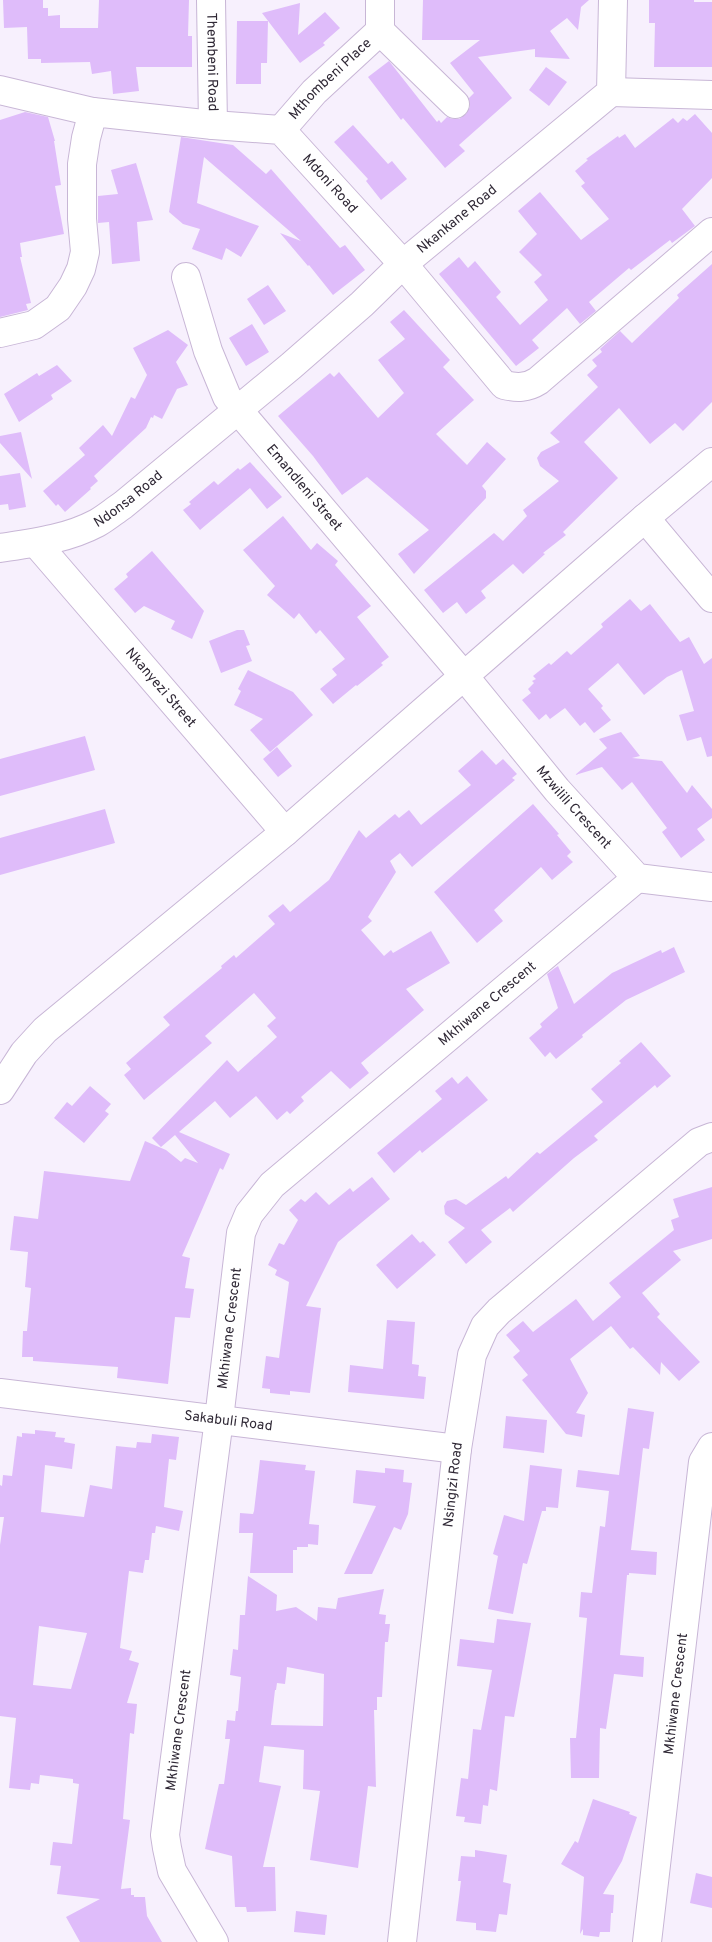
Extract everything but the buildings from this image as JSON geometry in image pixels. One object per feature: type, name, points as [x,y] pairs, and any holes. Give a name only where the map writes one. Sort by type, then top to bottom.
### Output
[{"type":"street","name":"Thembeni Road","points":[[211,0],[213,125]]},
{"type":"street","name":"Mthombeni Place","points":[[281,130],[314,92],[380,31],[380,0]]},
{"type":"street","points":[[613,0],[611,92],[712,95]]},
{"type":"street","points":[[380,31],[455,104]]},
{"type":"street","points":[[0,90],[93,112],[213,125],[281,130]]},
{"type":"street","name":"Nkankane Road","points":[[237,410],[320,341],[403,264],[611,92]]},
{"type":"street","points":[[0,334],[34,324],[58,308],[73,286],[81,269],[85,252],[82,219],[82,164],[93,112]]},
{"type":"street","name":"Mdoni Road","points":[[281,130],[403,264],[504,385],[521,387],[538,381],[712,232]]},
{"type":"street","name":"Emandleni Street","points":[[186,277],[208,351],[227,397],[464,676]]},
{"type":"street","name":"Ndonsa Road","points":[[0,548],[68,536],[97,523],[123,505],[237,410]]},
{"type":"street","points":[[0,1090],[24,1054],[45,1030],[285,832],[645,518],[712,462]]},
{"type":"street","points":[[645,518],[712,598]]},
{"type":"street","name":"Nkanyezi Street","points":[[36,543],[285,832]]},
{"type":"street","name":"Mzwilili Crescent","points":[[464,676],[557,790],[636,878]]},
{"type":"street","points":[[636,878],[712,886]]},
{"type":"street","name":"Mkhiwane Crescent","points":[[214,1942],[172,1871],[166,1848],[166,1835],[241,1233],[249,1214],[272,1185],[636,878]]},
{"type":"street","name":"Nsingizi Road","points":[[402,1942],[457,1448],[472,1355],[485,1326],[499,1311],[699,1142],[712,1137]]},
{"type":"street","name":"Sakabuli Road","points":[[0,1393],[457,1448]]},
{"type":"street","name":"Mkhiwane Crescent","points":[[647,1942],[703,1462],[712,1447]]}]
